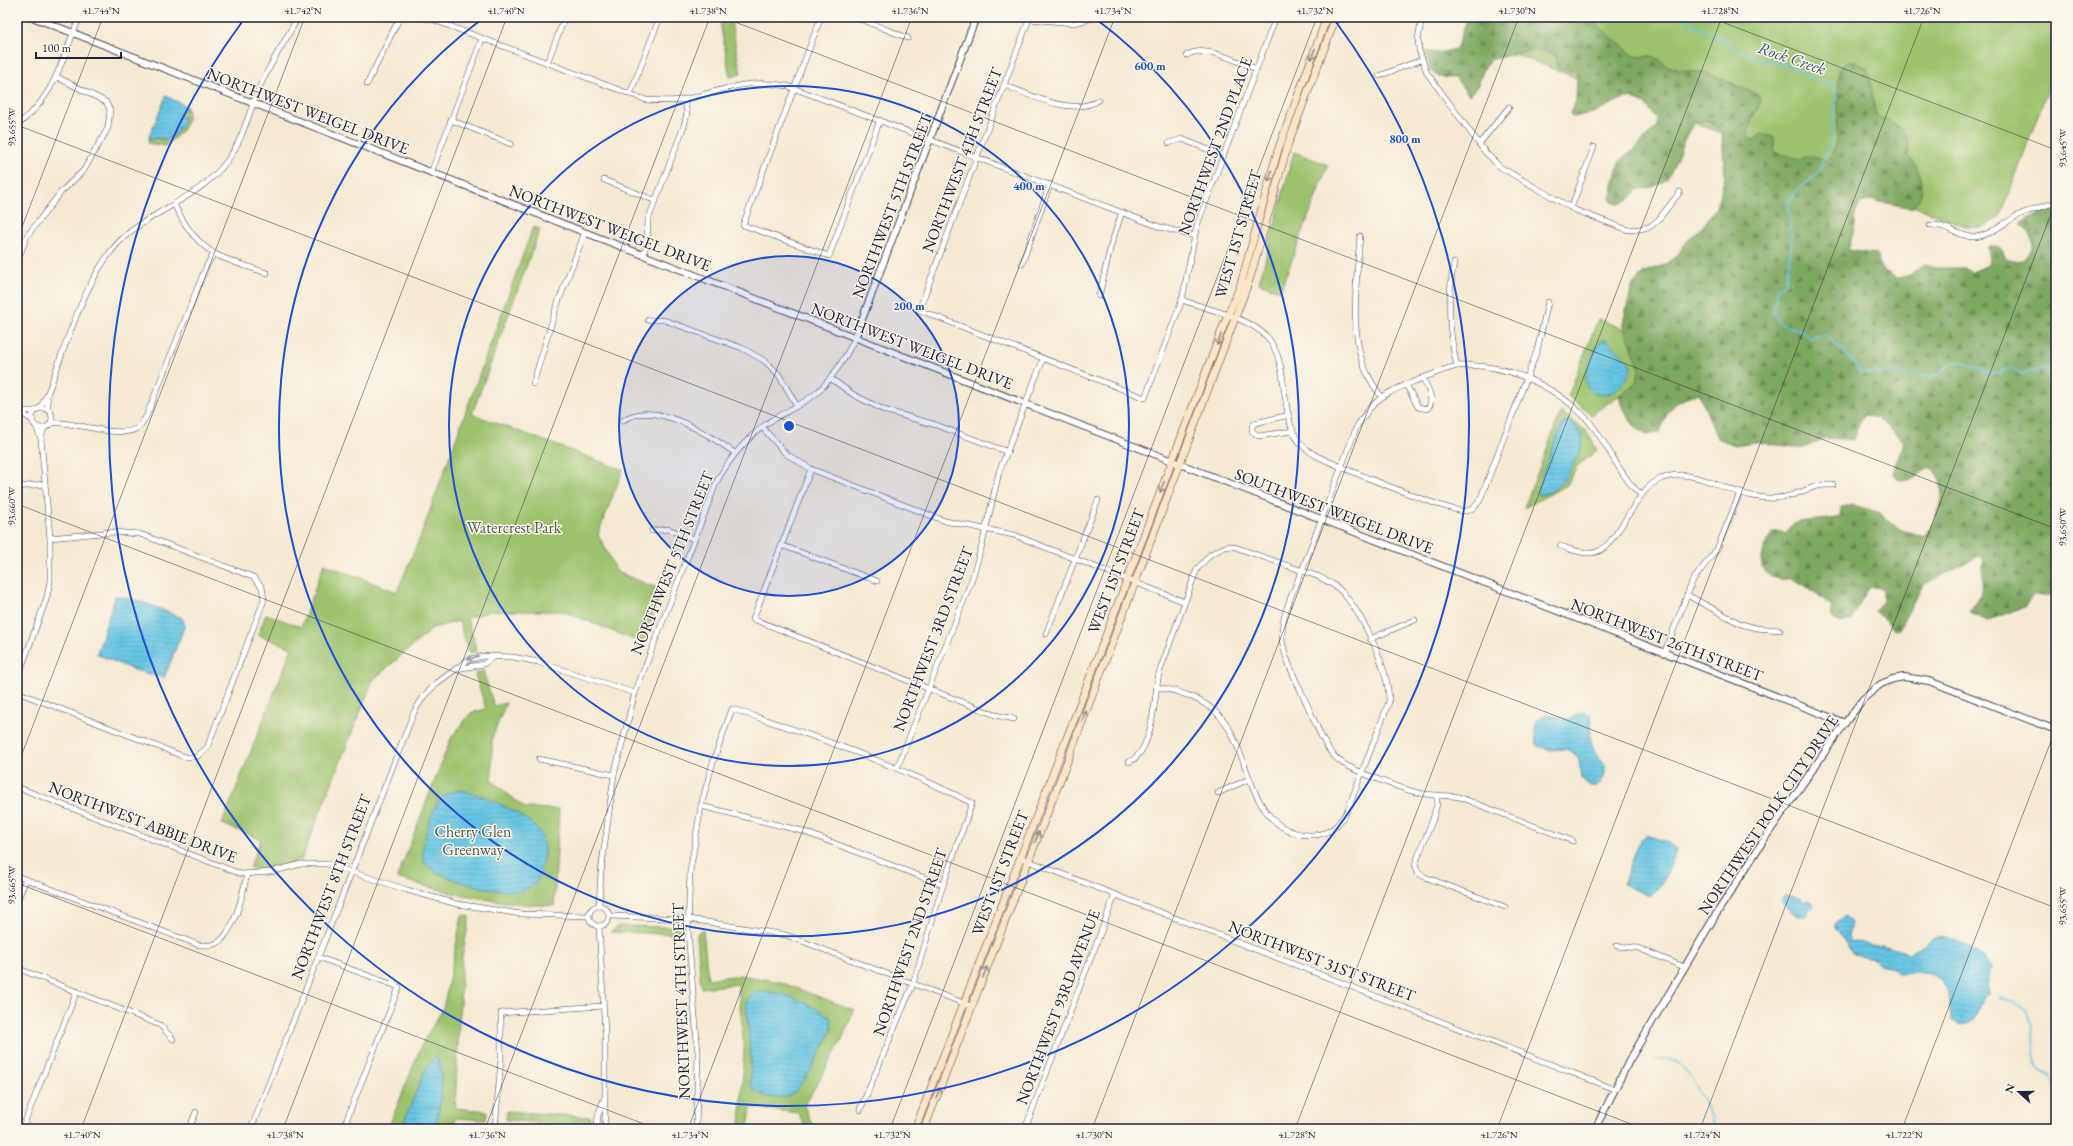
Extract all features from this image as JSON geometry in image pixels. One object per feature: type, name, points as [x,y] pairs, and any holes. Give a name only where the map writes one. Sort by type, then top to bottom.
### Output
[{"type":"main road","name":"WEST 1ST STREET","points":[[1232,317],[1278,150],[1327,17]]},
{"type":"main road","name":"WEST 1ST STREET","points":[[924,1129],[1021,858],[1232,317],[1250,278],[1286,150],[1336,17]]},
{"type":"main road","name":"WEST 1ST STREET","points":[[915,1129],[1028,861],[1130,581]]},
{"type":"street","name":"NORTHWEST WEIGEL DRIVE","points":[[32,17],[1176,463]]},
{"type":"street","points":[[17,125],[44,100],[57,77],[80,17]]},
{"type":"street","points":[[32,420],[47,394],[91,281],[108,255],[130,232],[204,186],[227,162],[240,140],[261,85],[298,17]]},
{"type":"street","points":[[367,84],[400,17]]},
{"type":"street","points":[[419,17],[431,19],[646,100],[664,101],[684,99],[751,82],[773,83],[794,88],[1160,227],[1194,236]]},
{"type":"street","points":[[547,63],[565,17]]},
{"type":"street","points":[[630,94],[660,17]]},
{"type":"street","points":[[821,17],[743,225],[829,256],[880,120]]},
{"type":"street","points":[[855,17],[908,38]]},
{"type":"street","name":"NORTHWEST 5TH STREET","points":[[599,906],[602,865],[614,775],[635,693],[717,481],[735,453],[762,427],[818,392],[847,354],[855,338],[931,140],[976,17]]},
{"type":"street","name":"NORTHWEST 4TH STREET","points":[[1043,359],[919,310],[1029,19],[1074,23],[1096,17]]},
{"type":"street","name":"NORTHWEST 2ND PLACE","points":[[1043,359],[1145,398],[1182,300],[1194,236],[1276,17]]},
{"type":"street","points":[[1422,17],[1418,38],[1421,60],[1427,73],[1479,144],[1500,167],[1571,208],[1621,228],[1640,230],[1651,226],[1658,220],[1680,192]]},
{"type":"street","points":[[431,173],[482,39]]},
{"type":"street","points":[[1187,55],[1194,51],[1207,51],[1257,69]]},
{"type":"street","points":[[1379,76],[1421,60]]},
{"type":"street","points":[[17,262],[27,236],[61,192],[84,170],[108,128],[110,110],[106,102],[57,77]]},
{"type":"street","points":[[1004,85],[1057,104],[1084,106],[1099,100]]},
{"type":"street","points":[[643,255],[647,244],[648,220],[684,126],[687,113],[684,99]]},
{"type":"street","points":[[1479,144],[1509,107]]},
{"type":"street","points":[[451,120],[511,144]]},
{"type":"street","points":[[1169,143],[1182,139],[1224,156]]},
{"type":"street","points":[[1571,208],[1594,147]]},
{"type":"street","points":[[604,180],[656,201]]},
{"type":"street","points":[[1022,264],[1050,184]]},
{"type":"street","points":[[1930,225],[1940,224],[1966,236],[1977,236],[1998,228],[2023,213],[2056,202]]},
{"type":"street","points":[[174,204],[182,221],[196,237],[214,253],[267,273]]},
{"type":"street","points":[[1099,296],[1111,245],[1122,212]]},
{"type":"street","points":[[532,384],[556,308],[585,232]]},
{"type":"street","points":[[1360,236],[1356,326],[1360,349],[1367,374],[1381,396]]},
{"type":"street","points":[[41,439],[44,428],[52,423],[63,422],[124,432],[139,427],[146,416],[206,267],[214,253]]},
{"type":"street","points":[[1454,263],[1448,301],[1451,345],[1457,366]]},
{"type":"street","points":[[1182,300],[1232,317],[1259,329],[1268,338],[1274,349],[1293,431],[1300,442],[1310,452],[1446,508],[1466,512],[1473,509],[1480,500],[1537,351],[1548,302]]},
{"type":"street","points":[[648,320],[664,320],[742,348],[765,361],[779,375],[797,406]]},
{"type":"street","name":"NORTHWEST 3RD STREET","points":[[898,768],[971,582],[986,528],[999,472],[1043,359]]},
{"type":"street","points":[[1573,841],[1459,797],[1410,791],[1341,762],[1330,752],[1302,693],[1285,651],[1282,639],[1284,619],[1357,426],[1367,410],[1381,396],[1422,378],[1457,366],[1494,367],[1545,387],[1584,416],[1602,437],[1624,476],[1640,494]]},
{"type":"street","points":[[830,378],[854,396],[884,410],[936,425],[1008,452]]},
{"type":"street","points":[[1406,384],[1418,407],[1427,409],[1430,407],[1431,398],[1422,378]]},
{"type":"street","points":[[47,394],[48,410],[52,415],[63,422]]},
{"type":"street","points":[[18,411],[48,410]]},
{"type":"street","points":[[17,680],[47,597],[51,569],[50,538],[41,439],[32,420],[18,411]]},
{"type":"street","points":[[622,421],[634,414],[645,413],[673,419],[703,432],[735,453]]},
{"type":"street","points":[[52,415],[52,423]]},
{"type":"street","points":[[1289,415],[1255,423],[1252,426],[1252,431],[1258,436],[1293,431]]},
{"type":"street","points":[[36,426],[44,428]]},
{"type":"street","points":[[762,427],[786,454],[811,469],[938,518],[1014,534],[1075,560],[1185,602]]},
{"type":"street","name":"SOUTHWEST WEIGEL DRIVE","points":[[1176,463],[1480,581]]},
{"type":"street","points":[[811,469],[753,619],[996,715],[1014,720]]},
{"type":"street","points":[[1560,546],[1576,551],[1593,553],[1602,550],[1612,540],[1640,494],[1655,482],[1671,475],[1693,475],[1740,493],[1762,498],[1792,495],[1816,485],[1833,485]]},
{"type":"street","points":[[17,487],[45,484]]},
{"type":"street","points":[[1664,654],[1687,595],[1698,573],[1718,549],[1740,493]]},
{"type":"street","points":[[1046,634],[1098,500]]},
{"type":"street","points":[[652,531],[668,529],[694,538]]},
{"type":"street","points":[[17,692],[185,757],[196,757],[207,748],[264,600],[262,587],[253,578],[140,534],[112,532],[50,538]]},
{"type":"street","points":[[781,545],[878,581]]},
{"type":"street","points":[[1129,762],[1139,754],[1145,744],[1154,710],[1156,687],[1165,656],[1197,570],[1205,559],[1218,550],[1232,546],[1327,581],[1342,592],[1353,606],[1370,639],[1386,681],[1389,702],[1342,821],[1335,829],[1320,835],[1301,834],[1283,827],[1268,815],[1254,792],[1225,723],[1214,710],[1199,700],[1156,687]]},
{"type":"street","name":"NORTHWEST 26TH STREET","points":[[1480,581],[1664,654],[1845,723]]},
{"type":"street","points":[[1687,595],[1741,624],[1756,628],[1780,630]]},
{"type":"street","points":[[1370,639],[1415,620]]},
{"type":"street","name":"NORTHWEST 8TH STREET","points":[[251,1129],[414,712],[424,696],[437,683],[468,660],[476,657],[513,657],[538,662],[635,693]]},
{"type":"street","name":"NORTHWEST 8TH STREET","points":[[456,669],[484,664],[493,657]]},
{"type":"street","name":"NORTHWEST POLK CITY DRIVE","points":[[1595,1129],[1614,1089],[1684,967],[1765,838],[1845,723],[1871,690],[1893,679],[1904,678],[1928,681],[2056,730]]},
{"type":"street","name":"NORTHWEST 4TH STREET","points":[[696,1129],[698,1053],[688,931],[690,872],[701,806],[713,762],[732,709],[809,734],[898,768]]},
{"type":"street","points":[[539,759],[614,775]]},
{"type":"street","name":"NORTHWEST 2ND STREET","points":[[860,1110],[913,984],[943,885],[972,803],[929,781],[898,768]]},
{"type":"street","points":[[1218,793],[1249,778]]},
{"type":"street","name":"NORTHWEST ABBIE DRIVE","points":[[17,787],[241,874],[271,872],[286,867],[319,863],[336,866],[407,890],[467,906],[521,914],[588,916]]},
{"type":"street","points":[[1436,794],[1437,804],[1433,819],[1415,864],[1418,873],[1425,878],[1505,907]]},
{"type":"street","points":[[701,806],[802,831],[943,885]]},
{"type":"street","name":"NORTHWEST 31ST STREET","points":[[1021,858],[1614,1089]]},
{"type":"street","points":[[17,876],[199,945],[214,944],[226,936],[240,902],[246,874]]},
{"type":"street","points":[[17,901],[26,879]]},
{"type":"street","name":"NORTHWEST 93RD AVENUE","points":[[1025,1129],[1115,895]]},
{"type":"street","points":[[599,906],[605,907],[610,916],[605,924],[599,926],[591,922],[588,916],[591,908],[599,906]]},
{"type":"street","points":[[610,916],[689,919],[786,935],[968,1005]]},
{"type":"street","points":[[599,926],[605,1050],[604,1098],[606,1129]]},
{"type":"street","points":[[1617,946],[1625,945],[1638,948],[1684,967]]},
{"type":"street","points":[[318,957],[399,987],[343,1129]]},
{"type":"street","points":[[17,968],[77,990],[160,1025],[173,1039]]},
{"type":"street","points":[[22,1129],[77,990]]},
{"type":"street","points":[[495,1129],[500,1060],[501,1013],[603,1006]]},
{"type":"street","points":[[596,1129],[598,1115],[604,1098]]},
{"type":"street","points":[[189,1129],[196,1112]]},
{"type":"green space","points":[[719,17],[730,17],[741,74],[730,77]]},
{"type":"green space","points":[[1468,17],[1589,17],[1632,54],[1640,57],[1651,56],[1660,60],[1665,65],[1679,70],[1707,73],[1757,94],[1761,101],[1749,126],[1748,138],[1754,140],[1761,134],[1774,137],[1775,152],[1799,159],[1810,156],[1827,161],[1831,156],[1837,138],[1839,71],[1845,63],[1856,61],[1867,68],[1877,117],[1902,129],[1905,134],[1908,146],[1908,155],[1920,175],[1922,189],[1921,195],[1912,208],[1871,200],[1860,203],[1855,214],[1855,226],[1848,250],[1877,254],[1881,269],[1897,278],[1910,275],[1921,266],[1925,265],[1935,268],[1964,268],[1972,272],[1988,265],[1990,260],[1989,246],[1996,246],[2000,248],[2003,251],[2005,258],[2012,261],[2018,260],[2029,253],[2032,247],[2032,240],[2029,233],[2022,226],[2022,223],[2041,212],[2056,208],[2056,596],[2033,596],[2024,607],[1986,621],[1969,612],[1980,596],[1983,579],[1983,559],[1978,556],[1923,585],[1899,629],[1894,630],[1886,620],[1874,611],[1883,601],[1883,589],[1871,586],[1869,587],[1851,620],[1840,623],[1832,618],[1831,606],[1810,589],[1793,579],[1780,579],[1771,577],[1765,573],[1762,567],[1763,554],[1772,533],[1777,531],[1785,533],[1798,522],[1840,517],[1841,507],[1853,505],[1881,513],[1886,519],[1902,530],[1925,537],[1938,510],[1942,491],[1936,474],[1929,467],[1915,478],[1908,480],[1897,479],[1893,472],[1904,442],[1881,422],[1865,415],[1859,423],[1854,440],[1825,438],[1802,448],[1754,442],[1735,445],[1717,438],[1699,393],[1678,402],[1670,410],[1660,432],[1647,435],[1637,428],[1626,413],[1619,396],[1636,382],[1640,369],[1623,323],[1632,286],[1644,272],[1664,265],[1677,256],[1688,240],[1703,226],[1715,209],[1725,176],[1722,135],[1714,125],[1707,120],[1694,123],[1684,140],[1672,170],[1663,182],[1657,186],[1638,189],[1628,201],[1618,204],[1612,202],[1610,198],[1619,162],[1635,149],[1657,126],[1657,118],[1644,103],[1631,97],[1620,100],[1593,113],[1573,117],[1570,114],[1576,101],[1577,72],[1562,70],[1557,67],[1556,57],[1544,51],[1531,50],[1490,60],[1484,69],[1477,87],[1469,95],[1455,78],[1439,77],[1430,69],[1426,51],[1438,53],[1456,49]]},
{"type":"green space","points":[[1523,17],[2056,17],[2056,67],[2001,215],[1986,226],[1968,227],[1509,52]]},
{"type":"green space","points":[[186,106],[188,118],[179,134],[165,146],[148,143],[149,139],[160,138],[161,140],[174,135],[176,130],[181,127],[183,118],[179,113],[186,109]]},
{"type":"green space","points":[[1294,152],[1328,165],[1280,291],[1259,283]]},
{"type":"green space","name":"Watercrest Park","points":[[533,227],[540,229],[472,414],[623,470],[598,534],[617,572],[662,590],[642,643],[563,611],[491,611],[467,618],[477,651],[469,653],[459,621],[433,628],[373,680],[301,860],[272,870],[254,871],[250,867],[261,839],[222,824],[292,648],[258,635],[266,614],[301,627],[324,564],[397,592],[421,535]]},
{"type":"green space","points":[[1598,319],[1646,338],[1641,380],[1591,415],[1568,396]]},
{"type":"green space","points":[[1561,412],[1586,431],[1597,450],[1577,466],[1567,485],[1524,508]]},
{"type":"green space","name":"Cherry Glen Greenway","points":[[483,671],[494,706],[506,703],[492,738],[492,781],[525,808],[559,809],[554,906],[514,903],[475,897],[436,889],[397,878],[451,738],[471,713],[486,709],[475,674]]},
{"type":"green space","points":[[462,915],[470,916],[462,957],[455,1108],[487,1111],[486,1120],[455,1118],[454,1129],[388,1129],[423,1042],[443,1009]]},
{"type":"green space","points":[[619,926],[676,927],[680,929],[681,934],[610,932]]},
{"type":"green space","points":[[703,930],[708,979],[741,975],[780,982],[854,1010],[840,1044],[804,1106],[814,1129],[806,1129],[798,1113],[751,1107],[748,1129],[740,1129],[744,1048],[738,984],[701,988],[697,937],[698,932]]},
{"type":"green space","points":[[507,1111],[591,1117],[590,1127],[506,1120]]},
{"type":"green space","points":[[614,1122],[688,1129],[613,1129]]},
{"type":"water","points":[[166,96],[186,106],[186,109],[179,113],[179,116],[184,119],[184,122],[175,134],[167,140],[156,138],[151,140],[149,137]]},
{"type":"water","points":[[1603,340],[1607,340],[1629,362],[1631,367],[1621,386],[1609,394],[1602,395],[1595,394],[1589,390],[1585,378],[1594,352]]},
{"type":"water","points":[[1565,422],[1570,422],[1580,432],[1582,436],[1581,447],[1570,470],[1556,488],[1538,495],[1538,486],[1562,425]]},
{"type":"water","points":[[115,596],[158,608],[182,618],[185,625],[164,678],[131,669],[97,654]]},
{"type":"water","points":[[1585,712],[1591,716],[1591,737],[1594,750],[1605,768],[1603,779],[1598,786],[1590,786],[1581,778],[1579,760],[1574,753],[1565,749],[1551,750],[1538,746],[1535,737],[1535,726],[1540,718],[1544,716],[1550,715],[1568,719]]},
{"type":"water","points":[[458,790],[478,795],[504,806],[527,820],[536,828],[543,841],[544,853],[536,884],[519,891],[497,890],[468,884],[453,879],[440,874],[424,862],[423,848],[427,829],[434,810],[443,796]]},
{"type":"water","points":[[1647,835],[1671,844],[1676,851],[1669,869],[1661,883],[1649,896],[1623,884],[1640,840]]},
{"type":"water","points":[[1785,895],[1801,899],[1804,902],[1808,900],[1813,902],[1814,905],[1808,911],[1808,915],[1796,915],[1789,910],[1781,900]]},
{"type":"water","points":[[1845,916],[1851,923],[1848,936],[1851,942],[1857,941],[1871,946],[1883,945],[1908,953],[1925,945],[1933,937],[1940,936],[1957,941],[1974,951],[1987,962],[1991,968],[1987,986],[1988,994],[1984,995],[1973,1020],[1962,1025],[1951,1022],[1949,992],[1941,980],[1931,974],[1916,972],[1898,973],[1891,967],[1882,966],[1874,959],[1854,955],[1835,928],[1835,924]]},
{"type":"water","points":[[762,991],[780,994],[798,1000],[816,1008],[831,1018],[832,1030],[809,1073],[794,1093],[785,1097],[768,1097],[754,1090],[750,1083],[751,1063],[746,1000],[752,994]]},
{"type":"water","points":[[435,1056],[439,1063],[442,1081],[436,1129],[401,1129],[425,1070]]},
{"type":"waterway","name":"Rock Creek","points":[[1684,17],[1695,26],[1722,38],[1732,48],[1752,55],[1755,59],[1782,64],[1812,78],[1833,84],[1836,96],[1831,137],[1819,173],[1797,190],[1787,204],[1791,219],[1789,224],[1792,243],[1785,284],[1778,287],[1773,310],[1780,324],[1801,330],[1810,338],[1825,335],[1850,358],[1860,372],[1932,376],[1939,375],[1947,366],[1955,362],[1961,362],[1990,373],[1998,373],[2010,368],[2022,374],[2045,369],[2056,379]]},
{"type":"waterway","points":[[1999,998],[2013,1001],[2026,1011],[2033,1025],[2036,1061],[2041,1071],[2049,1075],[2056,1089]]},
{"type":"waterway","points":[[1656,1058],[1672,1060],[1682,1066],[1692,1078],[1712,1118],[1713,1129]]}]
